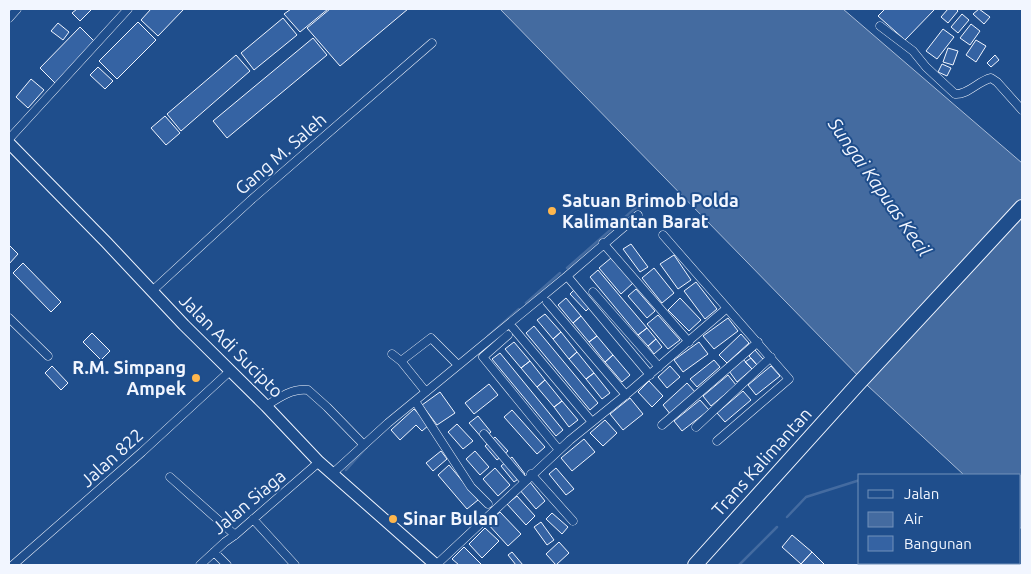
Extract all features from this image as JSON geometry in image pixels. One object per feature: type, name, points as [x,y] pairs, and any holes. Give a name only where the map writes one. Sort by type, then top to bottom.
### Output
[{"type":"highway","name":"Trans Kalimantan","points":[[695,565],[858,384],[1022,207]]},
{"type":"main road","name":"Jalan Adi Sucipto","points":[[9,141],[319,462],[334,473],[436,565]]},
{"type":"street","points":[[9,18],[17,9]]},
{"type":"street","points":[[9,141],[128,9]]},
{"type":"street","points":[[880,26],[913,51],[926,67],[955,94],[963,94],[991,78],[997,82],[1022,110]]},
{"type":"street","name":"Gang M. Saleh","points":[[152,291],[251,200],[432,43]]},
{"type":"street","points":[[334,473],[415,401],[638,215]]},
{"type":"street","points":[[663,235],[790,379],[717,441]]},
{"type":"street","points":[[603,243],[689,342]]},
{"type":"street","points":[[567,276],[650,375]]},
{"type":"street","points":[[593,292],[659,367]]},
{"type":"street","points":[[547,302],[626,395]]},
{"type":"street","points":[[436,565],[531,474],[727,308]]},
{"type":"street","points":[[9,318],[48,356]]},
{"type":"street","points":[[513,328],[592,422]]},
{"type":"street","points":[[508,335],[483,356],[559,450]]},
{"type":"street","points":[[401,361],[431,338],[458,365]]},
{"type":"street","points":[[662,425],[758,342]]},
{"type":"street","points":[[392,354],[401,361],[426,392]]},
{"type":"street","points":[[696,427],[771,357]]},
{"type":"street","name":"Jalan 822","points":[[13,565],[142,452],[230,371]]},
{"type":"street","points":[[266,406],[289,392],[302,389],[308,390],[364,446]]},
{"type":"street","points":[[415,401],[471,486],[488,504]]},
{"type":"street","points":[[484,434],[524,482]]},
{"type":"street","name":"Jalan Siaga","points":[[200,565],[319,462]]},
{"type":"street","points":[[531,474],[573,521]]},
{"type":"street","points":[[170,477],[235,535]]},
{"type":"street","points":[[253,519],[295,565]]},
{"type":"street","points":[[214,552],[228,565]]},
{"type":"water","name":"Sungai Kapuas Kecil","points":[[500,9],[843,9],[1022,163],[1022,530],[1021,474],[963,474],[868,386]]},
{"type":"building","points":[[77,9],[92,9],[80,21],[72,13]]},
{"type":"building","points":[[151,9],[184,9],[158,36],[141,20]]},
{"type":"building","points":[[291,9],[328,9],[300,32],[284,14]]},
{"type":"building","points":[[330,9],[408,9],[340,66],[307,28]]},
{"type":"building","points":[[885,9],[935,9],[905,40],[878,16]]},
{"type":"building","points":[[948,9],[956,9],[958,11],[948,23],[941,17]]},
{"type":"building","points":[[979,9],[990,17],[984,24],[973,14]]},
{"type":"building","points":[[962,14],[969,20],[958,33],[951,27]]},
{"type":"building","points":[[283,18],[297,35],[254,70],[241,53]]},
{"type":"building","points":[[138,22],[156,40],[117,79],[99,61]]},
{"type":"building","points":[[58,23],[69,32],[63,40],[51,31]]},
{"type":"building","points":[[971,24],[980,31],[970,45],[960,38]]},
{"type":"building","points":[[80,27],[96,43],[55,83],[40,68]]},
{"type":"building","points":[[943,29],[954,37],[937,59],[926,51]]},
{"type":"building","points":[[313,38],[327,55],[227,138],[213,121]]},
{"type":"building","points":[[976,40],[986,46],[976,62],[966,55]]},
{"type":"building","points":[[948,48],[958,51],[953,65],[943,62]]},
{"type":"building","points":[[236,55],[250,71],[181,131],[167,114]]},
{"type":"building","points":[[995,55],[999,60],[991,67],[987,63]]},
{"type":"building","points":[[942,64],[951,68],[947,76],[938,72]]},
{"type":"building","points":[[98,67],[113,81],[105,89],[90,75]]},
{"type":"building","points":[[31,79],[44,90],[28,108],[16,97]]},
{"type":"building","points":[[165,116],[180,133],[166,145],[151,128]]},
{"type":"building","points":[[631,244],[648,267],[640,272],[623,249]]},
{"type":"building","points":[[9,245],[18,254],[9,264]]},
{"type":"building","points":[[674,255],[691,280],[678,289],[660,264]]},
{"type":"building","points":[[611,258],[633,283],[621,294],[599,268]]},
{"type":"building","points":[[23,263],[61,302],[51,312],[13,273]]},
{"type":"building","points":[[654,268],[674,293],[662,303],[642,278]]},
{"type":"building","points":[[598,270],[647,328],[638,335],[590,277]]},
{"type":"building","points":[[696,282],[717,309],[705,319],[684,291]]},
{"type":"building","points":[[575,289],[591,306],[586,311],[570,294]]},
{"type":"building","points":[[636,289],[655,311],[647,318],[628,296]]},
{"type":"building","points":[[566,298],[581,316],[573,323],[558,305]]},
{"type":"building","points":[[680,298],[701,320],[689,331],[668,310]]},
{"type":"building","points":[[545,314],[561,332],[553,339],[537,320]]},
{"type":"building","points":[[658,315],[680,340],[668,349],[647,324]]},
{"type":"building","points":[[581,316],[597,336],[589,342],[573,323]]},
{"type":"building","points":[[728,318],[738,331],[714,349],[703,336]]},
{"type":"building","points":[[534,326],[598,403],[590,410],[526,333]]},
{"type":"building","points":[[647,328],[656,339],[648,346],[638,335]]},
{"type":"building","points":[[561,332],[577,352],[569,359],[553,339]]},
{"type":"building","points":[[92,333],[110,351],[101,360],[83,342]]},
{"type":"building","points":[[741,334],[749,343],[727,363],[719,355]]},
{"type":"building","points":[[597,336],[613,355],[605,362],[589,342]]},
{"type":"building","points":[[656,339],[662,347],[654,354],[648,346]]},
{"type":"building","points":[[514,342],[530,361],[521,368],[505,349]]},
{"type":"building","points":[[699,342],[708,354],[683,372],[674,360]]},
{"type":"building","points":[[755,350],[763,359],[757,365],[749,356]]},
{"type":"building","points":[[577,352],[594,373],[586,379],[569,359]]},
{"type":"building","points":[[500,353],[563,430],[556,436],[492,359]]},
{"type":"building","points":[[613,355],[630,375],[622,382],[605,362]]},
{"type":"building","points":[[751,358],[757,365],[752,369],[745,362]]},
{"type":"building","points":[[743,359],[752,369],[737,382],[729,371]]},
{"type":"building","points":[[714,360],[720,367],[697,387],[690,379]]},
{"type":"building","points":[[530,361],[545,380],[537,387],[521,368]]},
{"type":"building","points":[[52,366],[68,383],[61,390],[45,373]]},
{"type":"building","points":[[670,366],[680,377],[667,388],[658,377]]},
{"type":"building","points":[[771,366],[780,376],[756,395],[748,385]]},
{"type":"building","points":[[594,373],[610,393],[602,399],[586,379]]},
{"type":"building","points":[[728,375],[736,385],[711,406],[703,396]]},
{"type":"building","points":[[545,380],[562,401],[554,407],[537,387]]},
{"type":"building","points":[[649,381],[663,396],[652,407],[638,392]]},
{"type":"building","points":[[687,383],[696,393],[671,415],[663,405]]},
{"type":"building","points":[[489,384],[498,395],[474,414],[465,403]]},
{"type":"building","points":[[743,391],[751,400],[725,422],[717,413]]},
{"type":"building","points":[[440,392],[455,413],[437,425],[422,405]]},
{"type":"building","points":[[630,398],[643,414],[623,430],[610,414]]},
{"type":"building","points":[[700,400],[709,410],[682,431],[674,421]]},
{"type":"building","points":[[562,401],[578,420],[569,427],[554,407]]},
{"type":"building","points":[[414,409],[429,425],[422,431],[416,425],[400,440],[391,430]]},
{"type":"building","points":[[512,410],[545,447],[537,454],[504,417]]},
{"type":"building","points":[[478,416],[491,432],[483,439],[469,423]]},
{"type":"building","points":[[605,420],[617,433],[603,446],[590,433]]},
{"type":"building","points":[[457,424],[473,441],[463,449],[448,432]]},
{"type":"building","points":[[495,437],[508,451],[497,460],[485,446]]},
{"type":"building","points":[[584,439],[595,452],[572,471],[561,458]]},
{"type":"building","points":[[441,451],[447,459],[433,471],[426,463]]},
{"type":"building","points":[[475,451],[489,467],[480,475],[466,459]]},
{"type":"building","points":[[512,457],[525,474],[514,482],[501,466]]},
{"type":"building","points":[[449,465],[478,500],[467,509],[438,475]]},
{"type":"building","points":[[495,468],[510,485],[498,496],[483,479]]},
{"type":"building","points":[[556,468],[574,489],[566,495],[549,474]]},
{"type":"building","points":[[529,481],[545,501],[536,509],[519,489]]},
{"type":"building","points":[[517,496],[535,516],[526,525],[507,504]]},
{"type":"building","points":[[500,512],[521,534],[508,546],[487,523]]},
{"type":"building","points":[[552,513],[568,527],[562,534],[546,519]]},
{"type":"building","points":[[541,522],[554,540],[547,545],[534,527]]},
{"type":"building","points":[[485,528],[499,541],[482,558],[469,544]]},
{"type":"building","points":[[792,535],[812,552],[801,564],[782,547]]},
{"type":"building","points":[[559,542],[569,553],[556,565],[546,554]]},
{"type":"building","points":[[464,547],[480,565],[459,565],[452,559]]},
{"type":"building","points":[[512,552],[523,565],[516,565],[508,555]]},
{"type":"building","points":[[812,552],[825,565],[801,564]]},
{"type":"waterway","points":[[567,268],[648,197]]},
{"type":"waterway","points":[[526,303],[560,273]]},
{"type":"waterway","points":[[488,336],[519,309]]},
{"type":"waterway","points":[[346,470],[365,449]]},
{"type":"waterway","points":[[787,517],[806,497],[858,481]]},
{"type":"waterway","points":[[739,565],[777,527]]},
{"type":"place","name":"Satuan Brimob Polda Kalimantan Barat","points":[[552,211]]},
{"type":"place","name":"R.M. Simpang Ampek","points":[[196,378]]},
{"type":"place","name":"Sinar Bulan","points":[[393,519]]}]
